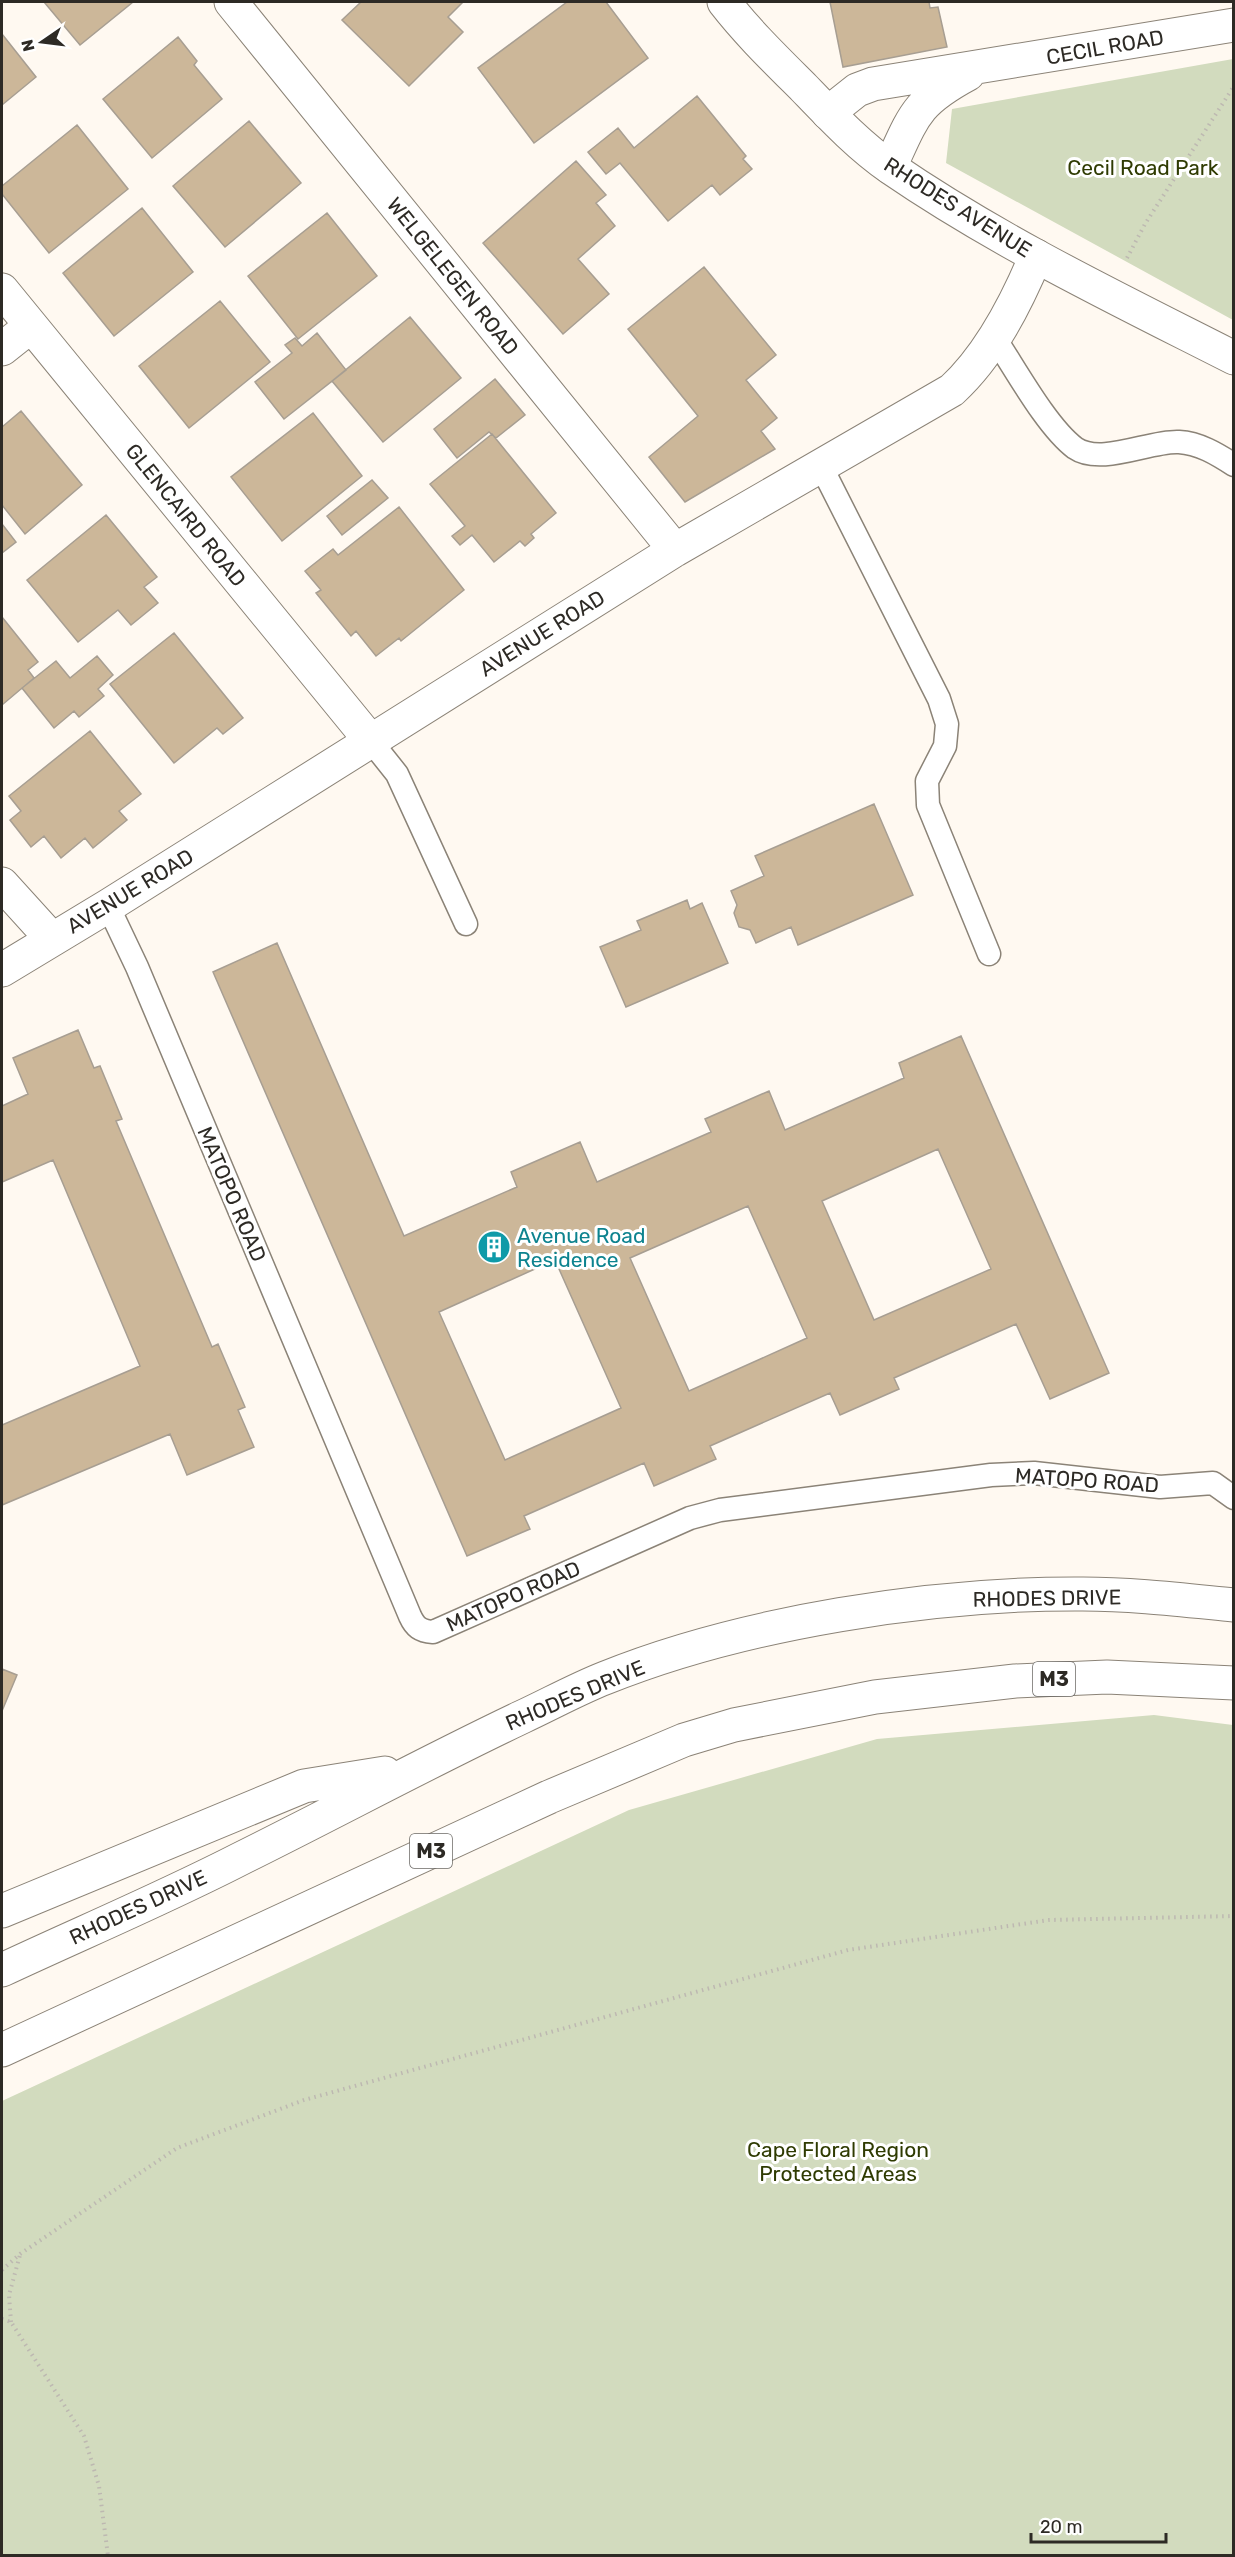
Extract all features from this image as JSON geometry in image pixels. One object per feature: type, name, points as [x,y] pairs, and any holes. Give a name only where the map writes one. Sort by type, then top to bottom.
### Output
[{"type":"main road","name":"WELGELEGEN ROAD","points":[[231,2],[675,550]]},
{"type":"main road","name":"RHODES AVENUE","points":[[724,2],[746,30],[828,113],[890,167],[971,219],[1036,256],[1233,358]]},
{"type":"main road","name":"CECIL ROAD","points":[[828,113],[857,90],[873,84],[927,73],[977,68],[1233,25]]},
{"type":"main road","name":"CECIL ROAD","points":[[890,167],[921,106],[936,91],[977,68]]},
{"type":"main road","name":"AVENUE ROAD","points":[[2,970],[51,938],[108,906],[675,550],[951,390],[975,369],[1024,286],[1036,256]]},
{"type":"main road","name":"GLENCAIRD ROAD","points":[[2,290],[370,740]]},
{"type":"main road","points":[[2,349],[31,326]]},
{"type":"main road","points":[[2,884],[51,938]]},
{"type":"main road","name":"RHODES DRIVE","points":[[2,1970],[238,1860],[411,1769],[606,1677],[699,1647],[788,1625],[930,1603],[1082,1594],[1153,1597],[1233,1605]]},
{"type":"main road","name":"M3","points":[[2,2050],[549,1797],[684,1740],[714,1731],[786,1713],[875,1697],[1015,1681],[1107,1677],[1233,1683]]},
{"type":"main road","points":[[2,1911],[304,1786],[411,1769]]},
{"type":"lane","points":[[994,337],[1055,428],[1077,449],[1103,454],[1179,442],[1206,448],[1233,465]]},
{"type":"lane","points":[[821,466],[939,699],[947,724],[945,746],[927,781],[928,805],[989,954]]},
{"type":"lane","points":[[370,740],[397,774],[466,924]]},
{"type":"lane","name":"MATOPO ROAD","points":[[108,906],[137,967],[415,1626],[433,1632],[690,1518],[720,1510],[991,1474],[1034,1473],[1160,1487],[1213,1483],[1233,1497]]},
{"type":"path","points":[[1123,267],[1145,224],[1233,86]]},
{"type":"path","points":[[2,2270],[20,2254],[177,2148],[304,2100],[848,1950],[1049,1920],[1233,1916]]},
{"type":"path","points":[[20,2254],[9,2295],[11,2322],[84,2436],[99,2486],[108,2556]]},
{"type":"path","points":[[2,2319],[11,2322]]},
{"type":"green space","name":"Cecil Road Park","points":[[1233,59],[1233,320],[946,163],[952,109]]},
{"type":"green space","name":"Cape Floral Region Protected Areas","points":[[1154,1715],[1233,1725],[1233,2555],[2,2555],[2,2101],[629,1810],[877,1739]]},
{"type":"building","points":[[44,2],[133,2],[80,45]]},
{"type":"building","points":[[361,2],[463,2],[448,17],[463,32],[409,86],[342,20]]},
{"type":"building","points":[[567,2],[606,2],[648,58],[534,143],[478,68]]},
{"type":"building","points":[[830,2],[929,2],[930,8],[938,7],[947,47],[843,67]]},
{"type":"building","points":[[2,34],[36,77],[2,105]]},
{"type":"building","points":[[178,37],[197,61],[194,65],[222,99],[152,158],[103,99]]},
{"type":"building","points":[[697,96],[746,156],[743,159],[752,169],[720,195],[712,185],[668,221],[620,163],[606,174],[588,152],[618,128],[634,148]]},
{"type":"building","points":[[249,121],[301,183],[225,247],[173,186]]},
{"type":"building","points":[[77,125],[128,189],[49,253],[2,194],[2,186]]},
{"type":"building","points":[[576,161],[606,195],[596,203],[615,226],[578,259],[609,294],[563,334],[483,243]]},
{"type":"building","points":[[142,208],[193,272],[114,336],[63,273]]},
{"type":"building","points":[[327,213],[377,276],[298,339],[248,276]]},
{"type":"building","points":[[704,267],[776,355],[746,380],[777,418],[761,431],[775,449],[685,502],[649,457],[698,416],[628,329]]},
{"type":"building","points":[[220,301],[270,362],[189,428],[139,366]]},
{"type":"building","points":[[410,317],[461,378],[383,442],[332,381]]},
{"type":"building","points":[[317,333],[346,370],[284,419],[255,382],[292,353],[285,345],[295,338],[302,346]]},
{"type":"building","points":[[495,379],[525,415],[496,438],[489,432],[457,458],[434,429]]},
{"type":"building","points":[[21,411],[82,485],[25,534],[2,505],[2,427]]},
{"type":"building","points":[[313,413],[362,476],[282,541],[231,477]]},
{"type":"building","points":[[492,434],[556,513],[531,534],[534,538],[525,546],[520,541],[494,562],[472,535],[460,545],[452,536],[465,526],[430,484]]},
{"type":"building","points":[[372,480],[388,498],[342,535],[327,516]]},
{"type":"building","points":[[399,507],[464,590],[401,641],[399,638],[376,656],[356,631],[351,636],[316,593],[321,590],[305,571],[333,549],[338,555]]},
{"type":"building","points":[[106,515],[157,577],[144,587],[158,603],[131,625],[118,610],[78,642],[27,580]]},
{"type":"building","points":[[2,524],[16,542],[2,553]]},
{"type":"building","points":[[2,617],[38,662],[28,670],[34,678],[2,705]]},
{"type":"building","points":[[174,633],[243,718],[223,734],[217,728],[174,763],[110,684]]},
{"type":"building","points":[[97,656],[113,675],[98,689],[104,696],[79,717],[74,711],[54,728],[22,688],[56,661],[70,678]]},
{"type":"building","points":[[90,731],[141,794],[119,811],[127,820],[93,848],[85,838],[61,858],[44,836],[31,847],[10,820],[21,811],[9,796]]},
{"type":"building","points":[[874,804],[913,895],[798,945],[791,927],[756,943],[750,930],[739,927],[734,913],[737,905],[731,891],[764,876],[755,856]]},
{"type":"building","points":[[687,900],[690,909],[702,903],[728,963],[626,1007],[600,947],[641,930],[637,921]]},
{"type":"building","name":"Avenue Road Residence","points":[[277,943],[404,1236],[517,1187],[511,1172],[580,1142],[597,1182],[711,1132],[705,1119],[769,1091],[785,1130],[904,1078],[899,1063],[961,1036],[1109,1373],[1050,1399],[1016,1324],[894,1378],[899,1389],[840,1415],[830,1393],[710,1446],[716,1459],[654,1486],[644,1463],[524,1516],[530,1529],[467,1556],[213,972]],"holes":[[[938,1149],[991,1269],[874,1320],[822,1201]],[[748,1206],[807,1338],[689,1391],[630,1258]],[[555,1260],[621,1408],[505,1460],[439,1312]]]},
{"type":"building","points":[[78,1030],[94,1068],[100,1066],[122,1119],[116,1121],[212,1347],[218,1344],[245,1407],[238,1410],[254,1447],[187,1475],[170,1434],[2,1505],[2,1425],[140,1366],[53,1160],[2,1182],[2,1106],[28,1094],[13,1058]]},
{"type":"building","points":[[2,1669],[17,1675],[2,1711]]},
{"type":"place","name":"Avenue Road Residence","points":[[494,1247]]}]
